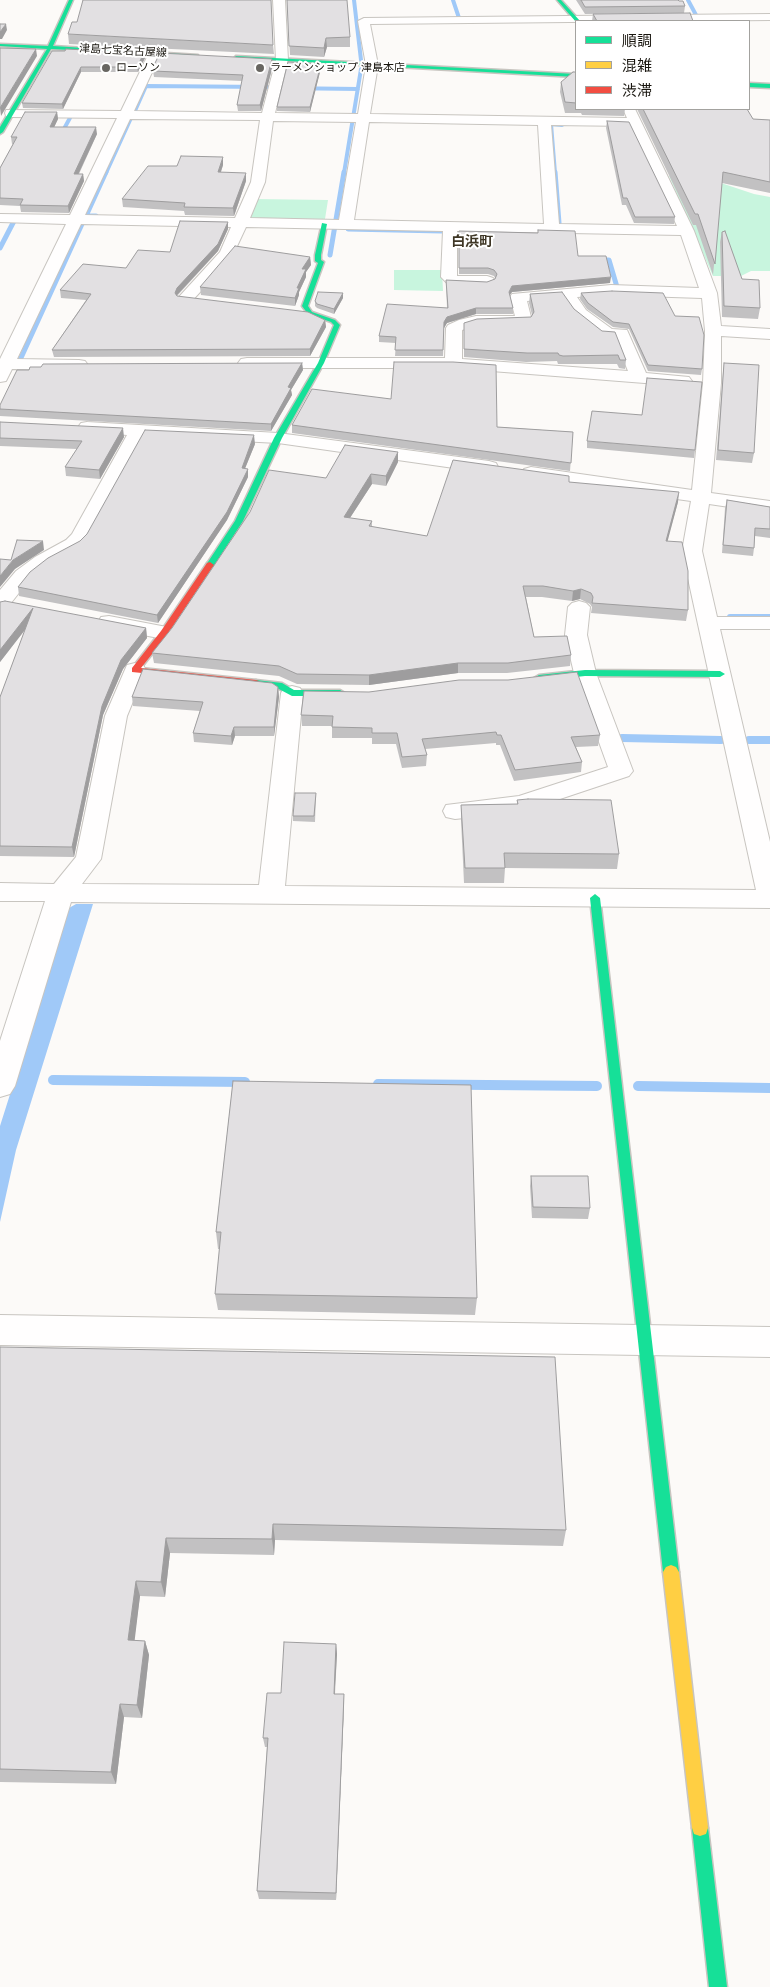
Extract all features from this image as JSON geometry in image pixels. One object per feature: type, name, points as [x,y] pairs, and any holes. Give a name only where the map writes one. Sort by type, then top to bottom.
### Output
[{"type":"street","points":[[0,132],[6,117],[50,48],[71,0]]},
{"type":"street","points":[[204,301],[185,299],[227,254],[258,182],[267,117],[282,60],[279,0]]},
{"type":"street","points":[[559,0],[577,20],[690,16],[770,17]]},
{"type":"street","points":[[344,225],[357,118],[372,65],[364,21],[575,20]]},
{"type":"street","name":"津島七宝名古屋線","points":[[0,45],[204,56]]},
{"type":"street","points":[[97,364],[2,368],[76,220],[155,53]]},
{"type":"street","points":[[223,57],[575,76]]},
{"type":"street","points":[[750,85],[770,86]]},
{"type":"street","points":[[0,892],[770,898],[692,551],[701,497],[712,383],[713,331],[709,292],[686,231],[629,110]]},
{"type":"street","points":[[6,117],[126,115],[635,122]]},
{"type":"street","points":[[544,121],[552,228]]},
{"type":"street","points":[[0,218],[686,231]]},
{"type":"street","points":[[310,313],[305,306],[320,262],[318,261],[318,255],[325,224]]},
{"type":"street","points":[[450,226],[449,278],[454,281],[487,281]]},
{"type":"street","points":[[453,363],[454,328],[476,321],[524,321],[518,297],[622,290],[709,292]]},
{"type":"street","points":[[567,294],[580,313],[608,334],[622,334],[639,378]]},
{"type":"street","points":[[0,1086],[61,892],[88,860],[116,716],[135,670],[164,633],[240,521],[278,438],[321,363],[337,325],[333,321],[310,313],[291,311]]},
{"type":"street","points":[[713,331],[770,334]]},
{"type":"street","points":[[234,364],[453,363],[712,383]]},
{"type":"street","points":[[70,426],[278,438],[770,507]]},
{"type":"street","points":[[8,603],[23,575],[80,538],[139,430]]},
{"type":"street","points":[[455,811],[521,804],[622,771],[585,673],[576,634],[579,607]]},
{"type":"street","points":[[88,618],[164,633]]},
{"type":"street","points":[[709,623],[770,623]]},
{"type":"street","points":[[135,670],[279,685],[292,693],[350,693]]},
{"type":"street","points":[[527,679],[585,673],[720,674]]},
{"type":"street","points":[[271,894],[292,693]]},
{"type":"street","points":[[595,898],[718,1987]]},
{"type":"street","points":[[0,1330],[770,1342]]},
{"type":"green space","points":[[669,176],[720,179],[721,183],[754,194],[770,197],[770,271],[751,271],[741,276],[713,276]]},
{"type":"green space","points":[[254,199],[328,200],[325,219],[245,218]]},
{"type":"green space","points":[[394,270],[442,270],[443,291],[394,290]]},
{"type":"water","points":[[76,904],[93,904],[16,1150],[0,1222],[0,1126],[69,908]]},
{"type":"building","points":[[83,0],[271,0],[273,45],[68,34],[72,22],[77,22]]},
{"type":"building","points":[[287,0],[347,0],[350,37],[326,38],[324,48],[289,46]]},
{"type":"building","points":[[581,0],[678,0],[683,1],[685,6],[585,7]]},
{"type":"building","points":[[690,13],[693,20],[596,20],[593,14]]},
{"type":"building","points":[[0,24],[6,24],[0,32]]},
{"type":"building","points":[[0,48],[36,49],[0,108]]},
{"type":"building","points":[[66,49],[144,53],[137,67],[81,67],[62,104],[22,103],[52,51],[65,51]]},
{"type":"building","points":[[160,53],[272,59],[260,105],[237,105],[243,75],[153,71]]},
{"type":"building","points":[[288,62],[321,64],[310,107],[277,107]]},
{"type":"building","points":[[575,72],[575,103],[565,102],[561,82]]},
{"type":"building","points":[[643,110],[748,110],[753,119],[770,120],[770,182],[723,172],[715,264],[698,214],[695,214]]},
{"type":"building","points":[[25,112],[57,112],[50,127],[96,127],[74,174],[83,174],[68,206],[20,205],[23,199],[0,198],[0,168],[17,137],[11,137]]},
{"type":"building","points":[[607,121],[629,122],[675,217],[635,217],[627,198],[623,198]]},
{"type":"building","points":[[181,156],[223,157],[218,172],[246,173],[233,208],[184,207],[185,203],[122,199],[148,166],[177,166]]},
{"type":"building","points":[[180,221],[228,222],[218,244],[177,288],[175,293],[177,296],[308,312],[325,320],[310,349],[52,350],[91,294],[60,290],[83,264],[126,268],[138,250],[170,252]]},
{"type":"building","points":[[538,230],[575,231],[578,256],[606,256],[611,277],[512,286],[509,292],[513,308],[476,308],[447,317],[444,322],[443,350],[395,350],[396,337],[379,336],[387,304],[448,308],[446,280],[487,282],[495,279],[497,274],[494,270],[488,268],[459,268],[459,231],[538,233]]},
{"type":"building","points":[[725,231],[742,279],[759,280],[760,308],[724,306],[722,232]]},
{"type":"building","points":[[235,246],[310,257],[302,269],[306,269],[297,288],[299,288],[295,298],[200,287]]},
{"type":"building","points":[[612,291],[663,293],[675,316],[699,317],[704,335],[702,369],[648,365],[629,324],[613,322],[588,303],[581,293]]},
{"type":"building","points":[[318,292],[343,293],[334,309],[317,304],[315,301]]},
{"type":"building","points":[[562,292],[574,309],[602,331],[615,332],[626,360],[620,360],[618,355],[563,356],[558,353],[464,349],[464,323],[477,319],[531,317],[534,312],[530,294]]},
{"type":"building","points":[[394,362],[453,362],[496,365],[497,427],[573,432],[571,463],[292,425],[312,389],[391,399]]},
{"type":"building","points":[[302,363],[288,387],[291,388],[271,424],[0,409],[0,405],[17,370],[29,370],[30,367],[41,367],[43,364]]},
{"type":"building","points":[[724,363],[759,365],[754,453],[718,450]]},
{"type":"building","points":[[647,378],[702,382],[695,450],[587,441],[592,411],[642,415]]},
{"type":"building","points":[[0,422],[123,428],[99,470],[65,467],[82,441],[0,438]]},
{"type":"building","points":[[145,430],[254,435],[242,468],[248,469],[227,512],[157,615],[18,587],[30,572],[48,558],[80,541],[87,534]]},
{"type":"building","points":[[345,445],[398,452],[386,476],[371,474],[344,517],[372,521],[369,526],[427,536],[453,460],[569,476],[569,482],[679,492],[666,541],[682,542],[688,571],[688,610],[592,603],[593,597],[591,593],[581,589],[573,591],[543,586],[523,586],[534,637],[567,636],[571,655],[508,663],[458,663],[369,675],[297,674],[279,666],[152,653],[172,628],[250,512],[269,470],[326,478]]},
{"type":"building","points":[[727,500],[770,507],[770,529],[755,528],[754,548],[723,545]]},
{"type":"building","points":[[17,540],[43,541],[13,560],[0,576],[0,559],[11,560]]},
{"type":"building","points":[[5,601],[146,628],[121,660],[102,706],[72,847],[0,846],[0,697],[33,608],[0,650],[0,602]]},
{"type":"building","points":[[143,669],[272,683],[278,687],[274,727],[234,727],[231,736],[193,733],[203,702],[132,697]]},
{"type":"building","points":[[577,672],[600,735],[571,737],[582,762],[515,770],[501,735],[497,735],[496,732],[422,739],[427,755],[402,757],[397,733],[372,733],[372,728],[332,727],[333,716],[301,715],[304,691],[369,692],[459,680],[508,680]]},
{"type":"building","points":[[295,793],[316,793],[314,816],[293,816]]},
{"type":"building","points":[[517,800],[611,800],[619,854],[504,853],[505,868],[465,868],[461,805],[518,804]]},
{"type":"building","points":[[233,1081],[471,1085],[477,1298],[215,1294],[221,1232],[216,1232]]},
{"type":"building","points":[[531,1176],[588,1176],[590,1208],[533,1207]]},
{"type":"building","points":[[0,1347],[555,1357],[566,1530],[273,1524],[272,1539],[166,1538],[161,1582],[136,1581],[128,1640],[145,1641],[137,1705],[120,1704],[111,1772],[0,1769]]},
{"type":"building","points":[[284,1642],[336,1644],[334,1694],[344,1694],[336,1893],[257,1891],[268,1738],[263,1738],[267,1693],[281,1693]]},
{"type":"waterway","points":[[354,0],[361,60]]},
{"type":"waterway","points":[[453,0],[459,18]]},
{"type":"waterway","points":[[688,0],[696,15]]},
{"type":"waterway","points":[[358,89],[361,69]]},
{"type":"waterway","points":[[134,113],[146,86],[268,87]]},
{"type":"waterway","points":[[279,88],[358,89]]},
{"type":"waterway","points":[[344,173],[358,89]]},
{"type":"waterway","points":[[59,138],[71,116]]},
{"type":"waterway","points":[[106,173],[131,118]]},
{"type":"waterway","points":[[555,173],[551,124],[562,125]]},
{"type":"waterway","points":[[96,216],[86,216],[106,172]]},
{"type":"waterway","points":[[330,255],[344,172]]},
{"type":"waterway","points":[[555,172],[559,223]]},
{"type":"waterway","points":[[0,248],[14,221]]},
{"type":"waterway","points":[[20,360],[82,224]]},
{"type":"waterway","points":[[348,229],[442,231]]},
{"type":"waterway","points":[[460,231],[548,233]]},
{"type":"waterway","points":[[597,260],[609,260],[617,287]]},
{"type":"waterway","points":[[730,617],[770,617]]},
{"type":"waterway","points":[[622,738],[721,740]]},
{"type":"waterway","points":[[749,740],[770,740]]},
{"type":"waterway","points":[[53,1080],[245,1082]]},
{"type":"waterway","points":[[378,1084],[597,1086]]},
{"type":"waterway","points":[[638,1086],[770,1088]]},
{"type":"traffic: fast","points":[[0,132],[50,47],[71,0]]},
{"type":"traffic: fast","points":[[559,0],[577,20]]},
{"type":"traffic: fast","points":[[0,45],[196,55]]},
{"type":"traffic: fast","points":[[236,57],[575,76]]},
{"type":"traffic: fast","points":[[750,85],[770,86]]},
{"type":"traffic: fast","points":[[210,565],[239,521],[278,438],[321,363],[337,325],[333,321],[310,313],[305,306],[321,262],[318,261],[318,255],[324,224]]},
{"type":"traffic: fast","points":[[539,678],[585,673],[720,674]]},
{"type":"traffic: fast","points":[[256,683],[279,685],[292,693],[340,693]]},
{"type":"traffic: fast","points":[[595,898],[671,1572]]},
{"type":"traffic: fast","points":[[700,1828],[718,1987]]},
{"type":"traffic: slow","points":[[671,1572],[700,1828]]},
{"type":"traffic: jam","points":[[210,565],[164,633],[135,670],[256,683]]},
{"type":"place","name":"ローソン","points":[[106,68]]},
{"type":"place","name":"ラーメンショップ 津島本店","points":[[260,68]]},
{"type":"district","name":"白浜町","points":[[472,242]]}]
